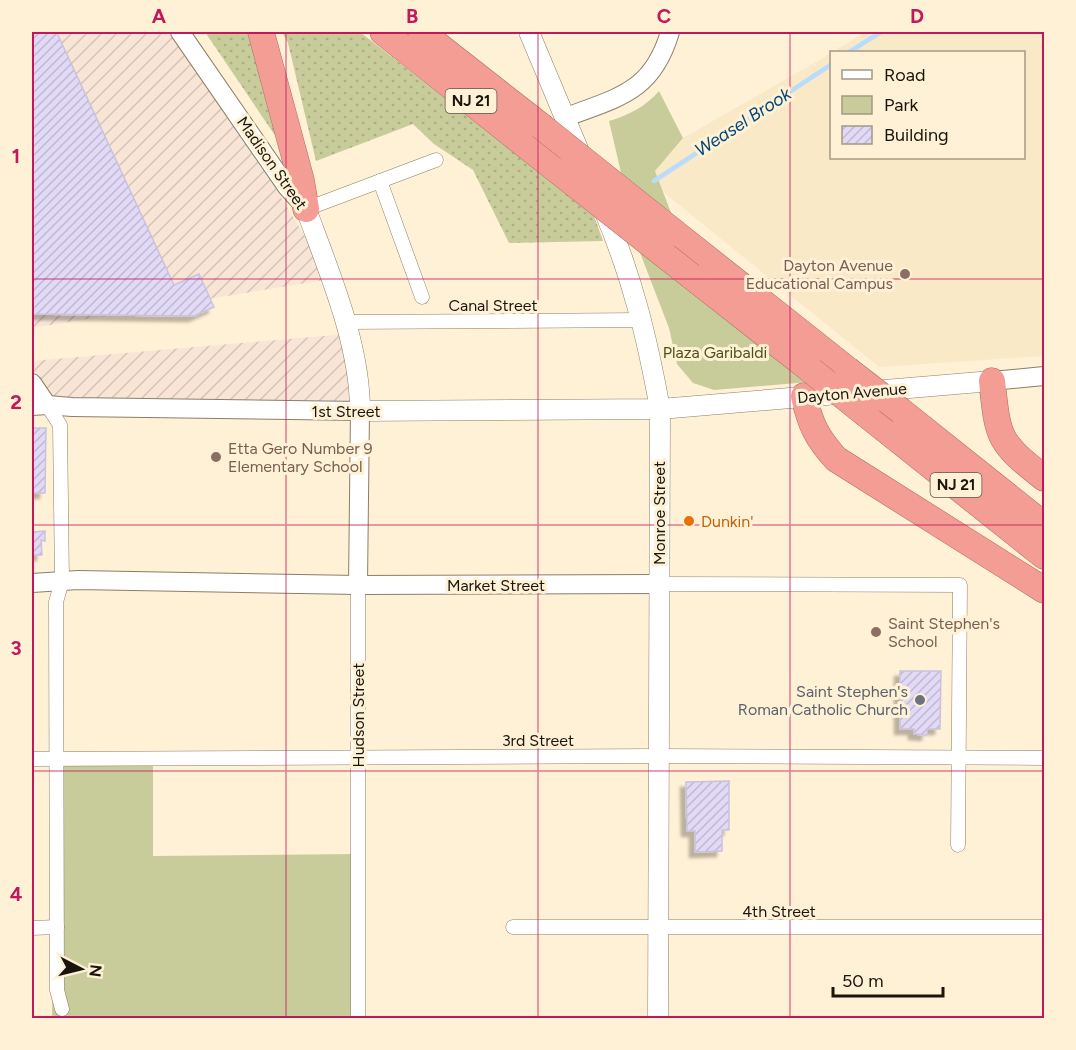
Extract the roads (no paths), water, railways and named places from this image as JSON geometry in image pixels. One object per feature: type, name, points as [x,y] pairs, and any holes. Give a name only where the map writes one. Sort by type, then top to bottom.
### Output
[{"type":"highway","points":[[261,32],[301,180],[306,209]]},
{"type":"highway","name":"NJ 21","points":[[383,32],[1044,556]]},
{"type":"highway","name":"NJ 21","points":[[421,32],[552,122],[675,233],[1044,525]]},
{"type":"highway","points":[[992,381],[997,421],[1006,446],[1044,478]]},
{"type":"highway","points":[[804,396],[814,431],[836,459],[1044,590]]},
{"type":"main road","name":"Monroe Street","points":[[529,32],[552,122],[620,248],[643,320],[660,409],[658,1018]]},
{"type":"main road","name":"Madison Street","points":[[306,209],[331,276],[344,322],[360,386],[360,411]]},
{"type":"main road","name":"Dayton Avenue","points":[[660,409],[992,381]]},
{"type":"main road","name":"1st Street","points":[[360,411],[660,409]]},
{"type":"street","name":"Madison Street","points":[[180,32],[287,187],[306,209]]},
{"type":"street","points":[[552,122],[635,88],[655,69],[662,57],[670,32]]},
{"type":"street","points":[[306,209],[436,160]]},
{"type":"street","points":[[380,181],[422,297]]},
{"type":"street","name":"Canal Street","points":[[344,322],[643,320]]},
{"type":"street","name":"Dayton Avenue","points":[[992,381],[1044,376]]},
{"type":"street","points":[[32,383],[39,405],[60,425],[62,581],[56,602],[56,759],[57,990],[62,1010]]},
{"type":"street","name":"1st Street","points":[[39,405],[360,411]]},
{"type":"street","name":"Hudson Street","points":[[358,1018],[360,411]]},
{"type":"street","name":"Market Street","points":[[32,583],[62,581],[358,585],[960,585],[958,758]]},
{"type":"street","name":"3rd Street","points":[[32,759],[658,756],[1044,758]]},
{"type":"street","points":[[958,758],[958,845]]},
{"type":"street","points":[[32,928],[57,927]]},
{"type":"street","name":"4th Street","points":[[513,927],[1044,927]]},
{"type":"waterway","name":"Weasel Brook","points":[[851,51],[881,32]]},
{"type":"waterway","name":"Weasel Brook","points":[[654,181],[830,65]]},
{"type":"place","name":"Dayton Avenue Educational Campus","points":[[905,274]]},
{"type":"place","name":"Etta Gero Number 9 Elementary School","points":[[216,457]]},
{"type":"place","name":"Dunkin'","points":[[689,521]]},
{"type":"place","name":"Saint Stephen's School","points":[[876,632]]},
{"type":"place","name":"Saint Stephen's Roman Catholic Church","points":[[920,700]]},
{"type":"park label","name":"Plaza Garibaldi","points":[[715,352]]}]
